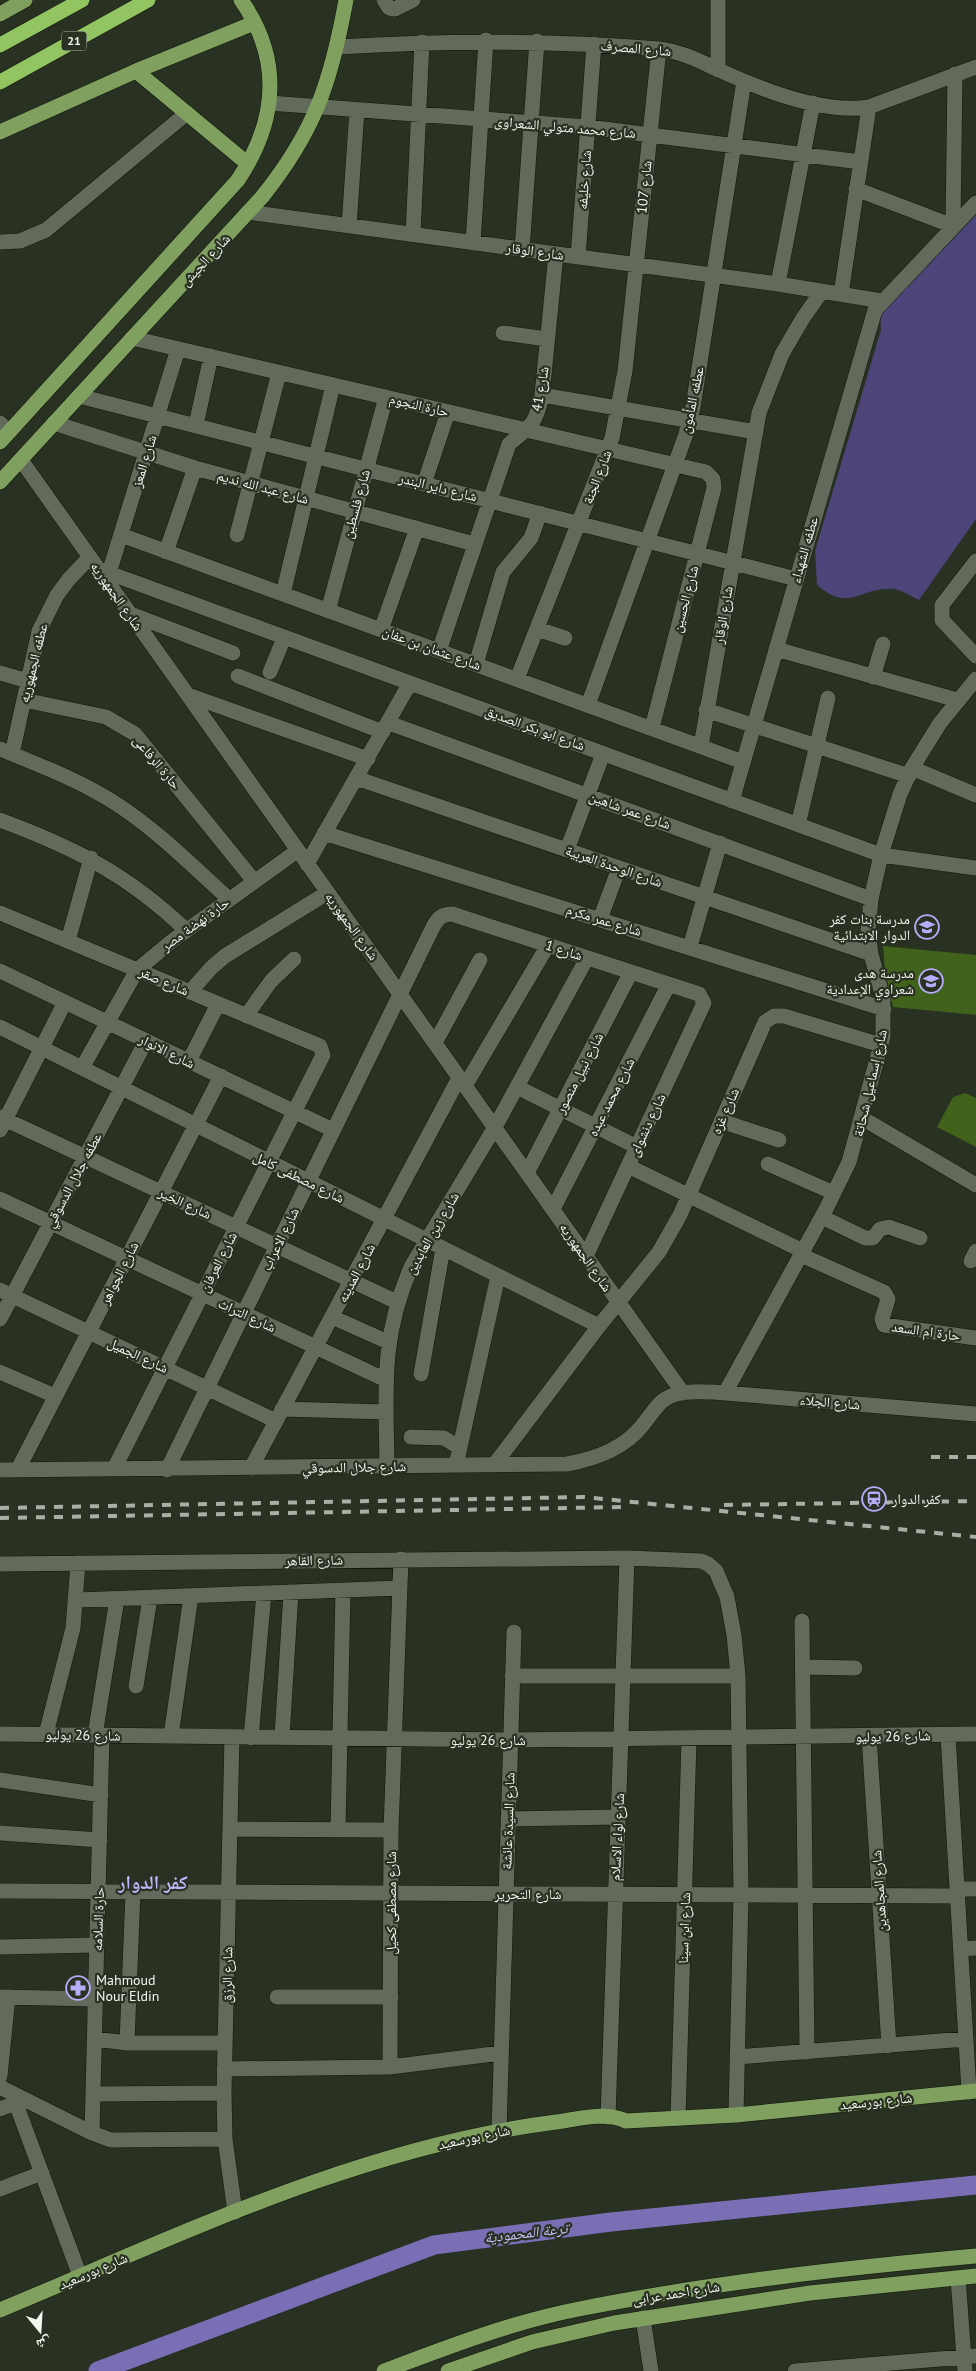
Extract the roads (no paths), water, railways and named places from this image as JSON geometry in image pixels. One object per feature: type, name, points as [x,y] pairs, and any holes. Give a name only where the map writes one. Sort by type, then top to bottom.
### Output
[{"type":"highway","name":"21","points":[[0,46],[82,0]]},
{"type":"highway","name":"21","points":[[0,82],[148,0]]},
{"type":"main road","points":[[0,14],[25,0]]},
{"type":"main road","points":[[3,432],[238,180],[248,164],[264,128],[269,103],[270,70],[267,53],[254,23],[241,0]]},
{"type":"main road","name":"شارع الجيش","points":[[0,482],[248,212],[280,174],[297,149],[318,107],[338,47],[346,0]]},
{"type":"main road","points":[[0,132],[136,71],[254,23]]},
{"type":"main road","points":[[136,71],[248,164]]},
{"type":"main road","name":"شارع بورسعيد","points":[[0,2310],[235,2212],[338,2173],[391,2156],[499,2131],[608,2116],[626,2121],[736,2115],[972,2091]]},
{"type":"main road","name":"شارع احمد عرابى","points":[[384,2371],[522,2324],[578,2309],[808,2272],[976,2256]]},
{"type":"main road","points":[[808,2272],[810,2293]]},
{"type":"main road","name":"شارع احمد عرابى","points":[[448,2371],[475,2367],[532,2342],[585,2328],[810,2293],[976,2276]]},
{"type":"main road","points":[[578,2309],[585,2328]]},
{"type":"street","points":[[384,0],[389,8],[395,9],[413,0]]},
{"type":"street","points":[[718,0],[718,70]]},
{"type":"street","name":"شارع المصرف","points":[[338,47],[486,40],[658,48],[677,51],[744,81],[813,103],[852,110],[869,106],[976,67]]},
{"type":"street","points":[[473,243],[486,40]]},
{"type":"street","points":[[522,250],[537,41]]},
{"type":"street","points":[[413,234],[422,42]]},
{"type":"street","name":"شارع خليفه","points":[[578,257],[594,44]]},
{"type":"street","name":"شارع 107","points":[[636,265],[658,48]]},
{"type":"street","points":[[856,189],[953,226],[956,74]]},
{"type":"street","name":"عطفه المأمون","points":[[588,705],[675,465],[689,421],[744,81]]},
{"type":"street","name":"شارع محمد متولي الشعراوى","points":[[269,103],[588,127],[860,162]]},
{"type":"street","points":[[778,284],[813,103]]},
{"type":"street","points":[[841,294],[869,106]]},
{"type":"street","points":[[349,226],[358,110]]},
{"type":"street","points":[[0,242],[20,241],[46,230],[187,113]]},
{"type":"street","name":"عطفه الشهداء","points":[[732,801],[875,310],[976,203]]},
{"type":"street","name":"شارع الوقار","points":[[248,212],[778,284],[882,301]]},
{"type":"street","name":"شارع 41","points":[[439,651],[509,444],[528,430],[538,414],[542,395],[556,254]]},
{"type":"street","name":"شارع الجنة","points":[[517,679],[608,449],[619,409],[636,265]]},
{"type":"street","name":"شارع الوقار","points":[[701,746],[759,413],[782,354],[795,330],[822,291]]},
{"type":"street","points":[[503,333],[547,338]]},
{"type":"street","name":"حارة النجوم","points":[[132,338],[706,472]]},
{"type":"street","name":"شارع المعز","points":[[99,566],[121,535],[178,349]]},
{"type":"street","points":[[196,425],[211,356]]},
{"type":"street","points":[[237,535],[279,373]]},
{"type":"street","points":[[283,594],[333,386]]},
{"type":"street","points":[[542,395],[756,432]]},
{"type":"street","name":"شارع داير البندر","points":[[79,396],[796,579]]},
{"type":"street","name":"شارع فلسطين","points":[[328,610],[386,397]]},
{"type":"street","points":[[424,484],[448,412]]},
{"type":"street","name":"شارع عبد الله نديم","points":[[54,423],[195,468],[474,544]]},
{"type":"street","name":"شارع الجمهوريه","points":[[20,460],[99,566],[128,613],[188,694],[327,893],[683,1393]]},
{"type":"street","points":[[166,552],[195,468]]},
{"type":"street","name":"شارع الحسين","points":[[652,728],[714,488],[713,479],[706,472]]},
{"type":"street","points":[[476,664],[503,572],[531,538],[540,514]]},
{"type":"street","points":[[381,630],[417,528]]},
{"type":"street","name":"شارع عثمان بن عفان","points":[[121,535],[743,762]]},
{"type":"street","points":[[976,560],[942,605],[941,612],[942,620],[976,656]]},
{"type":"street","name":"شارع ابو بكر الصديق","points":[[99,566],[284,638],[881,856],[976,868]]},
{"type":"street","name":"عطفه الجمهوريه","points":[[6,752],[24,700],[39,631],[47,613],[69,579],[99,566]]},
{"type":"street","points":[[128,613],[233,653]]},
{"type":"street","points":[[537,629],[565,638]]},
{"type":"street","points":[[270,672],[284,638]]},
{"type":"street","points":[[873,677],[883,644]]},
{"type":"street","points":[[776,649],[957,700]]},
{"type":"street","points":[[0,673],[28,681]]},
{"type":"street","name":"شارع عمر شاهين","points":[[238,676],[587,795],[871,899]]},
{"type":"street","name":"شارع إسماعيل شحاتة","points":[[725,1393],[822,1217],[849,1162],[881,1045],[884,1009],[871,954],[868,931],[871,899],[881,856],[900,794],[911,772],[940,723],[976,679]]},
{"type":"street","points":[[307,864],[410,683]]},
{"type":"street","points":[[188,694],[368,759]]},
{"type":"street","points":[[798,825],[828,698]]},
{"type":"street","name":"حارة الرفاعى","points":[[24,700],[106,718],[135,734],[254,881]]},
{"type":"street","points":[[706,710],[817,746],[911,772],[976,795]]},
{"type":"street","points":[[6,752],[69,778],[114,803],[163,839],[229,899]]},
{"type":"street","points":[[566,850],[603,754]]},
{"type":"street","name":"شارع الوحدة العربية","points":[[356,778],[871,954]]},
{"type":"street","points":[[0,820],[56,841],[91,858],[139,889],[186,930]]},
{"type":"street","name":"شارع عمر مكرم","points":[[324,833],[884,1009]]},
{"type":"street","points":[[690,947],[720,843]]},
{"type":"street","name":"حارة نهضة مصر","points":[[82,1068],[137,970],[152,955],[297,850]]},
{"type":"street","points":[[68,941],[91,858]]},
{"type":"street","points":[[600,919],[619,868]]},
{"type":"street","points":[[190,992],[211,968],[225,956],[327,893]]},
{"type":"street","name":"شارع صقر","points":[[0,913],[320,1046],[323,1054]]},
{"type":"street","name":"شارع 1","points":[[433,927],[438,918],[445,914],[452,914],[700,994]]},
{"type":"street","name":"شارع الاعراب","points":[[167,1470],[433,927]]},
{"type":"street","name":"شارع المدينه","points":[[251,1468],[384,1219],[462,1082],[548,945]]},
{"type":"street","name":"شارع زين العابدين","points":[[387,1466],[386,1380],[388,1342],[397,1302],[412,1265],[495,1127],[588,958]]},
{"type":"street","points":[[246,1016],[271,981],[294,959]]},
{"type":"street","points":[[435,1043],[480,960]]},
{"type":"street","name":"شارع الانوار","points":[[0,971],[333,1130]]},
{"type":"street","name":"شارع نبيل منصور","points":[[528,1173],[631,972]]},
{"type":"street","name":"شارع محمد عبده","points":[[553,1209],[668,984]]},
{"type":"street","name":"شارع دنشواى","points":[[586,1256],[704,1003],[703,996],[700,994]]},
{"type":"street","points":[[2,1122],[65,1002]]},
{"type":"street","points":[[189,1061],[218,1004]]},
{"type":"street","name":"شارع غزه","points":[[494,1465],[599,1326],[660,1252],[677,1221],[765,1022],[770,1018],[784,1016],[881,1045]]},
{"type":"street","name":"شارع مصطفى كامل","points":[[0,1027],[599,1326]]},
{"type":"street","name":"عطفه جلال الدسوقي","points":[[0,1319],[6,1293],[51,1223],[146,1041]]},
{"type":"street","name":"شارع العرفان","points":[[114,1469],[323,1054]]},
{"type":"street","name":"شارع الجواهر","points":[[18,1469],[221,1076]]},
{"type":"street","points":[[516,1087],[637,1147]]},
{"type":"street","points":[[862,1118],[976,1185]]},
{"type":"street","points":[[720,1121],[779,1140]]},
{"type":"street","name":"شارع الخير","points":[[2,1122],[85,1157],[397,1302]]},
{"type":"street","points":[[768,1164],[834,1193]]},
{"type":"street","points":[[628,1166],[802,1253]]},
{"type":"street","name":"شارع التراث","points":[[0,1199],[386,1380]]},
{"type":"street","points":[[822,1217],[865,1238],[873,1238],[880,1229],[890,1226],[920,1238]]},
{"type":"street","points":[[421,1374],[443,1248]]},
{"type":"street","name":"حارة ام السعد","points":[[802,1253],[884,1292],[888,1299],[882,1319],[884,1325],[976,1338]]},
{"type":"street","points":[[456,1465],[498,1276]]},
{"type":"street","name":"شارع الجميل","points":[[6,1293],[207,1388],[279,1415],[386,1412]]},
{"type":"street","points":[[332,1317],[388,1342]]},
{"type":"street","points":[[0,1372],[55,1396]]},
{"type":"street","name":"شارع الجلاء","points":[[683,1393],[725,1393],[976,1414]]},
{"type":"street","name":"شارع جلال الدسوقي","points":[[0,1470],[167,1470],[567,1464],[597,1457],[626,1441],[639,1430],[666,1398],[683,1393]]},
{"type":"street","points":[[411,1437],[444,1438],[460,1448]]},
{"type":"street","name":"شارع القاهر","points":[[0,1564],[627,1558],[701,1561],[708,1564],[716,1571],[727,1597],[734,1635],[738,1676],[740,1895],[736,2115]]},
{"type":"street","name":"شارع لواء الاسلام","points":[[608,2116],[614,1895],[627,1558]]},
{"type":"street","name":"شارع مصطفى كحيل","points":[[390,2066],[391,1830],[401,1559]]},
{"type":"street","points":[[46,1734],[73,1628],[77,1600],[78,1563]]},
{"type":"street","points":[[77,1600],[399,1588]]},
{"type":"street","points":[[338,1830],[338,1739],[343,1591]]},
{"type":"street","points":[[282,1738],[291,1592]]},
{"type":"street","points":[[251,1738],[264,1593]]},
{"type":"street","points":[[171,1736],[191,1596]]},
{"type":"street","points":[[136,1686],[150,1598]]},
{"type":"street","name":"حارة السلامه","points":[[92,2133],[101,1796],[99,1735],[117,1599]]},
{"type":"street","points":[[802,1621],[807,2052]]},
{"type":"street","name":"شارع السيدة عائشة","points":[[499,2131],[514,1632]]},
{"type":"street","points":[[803,1668],[855,1668]]},
{"type":"street","points":[[512,1676],[738,1676]]},
{"type":"street","name":"شارع 26 يوليو","points":[[0,1734],[393,1740],[621,1740],[976,1734]]},
{"type":"street","points":[[948,1735],[957,1893],[968,1948],[970,2005],[966,2039],[972,2091]]},
{"type":"street","name":"شارع المجاهدين","points":[[869,1736],[890,2046]]},
{"type":"street","name":"شارع الرزق","points":[[232,1737],[224,2093],[225,2139],[235,2212]]},
{"type":"street","name":"شارع ابن سينا","points":[[678,2118],[689,1739]]},
{"type":"street","points":[[0,1780],[101,1796]]},
{"type":"street","points":[[508,1819],[618,1818]]},
{"type":"street","points":[[230,1829],[391,1830]]},
{"type":"street","points":[[0,1833],[100,1840]]},
{"type":"street","name":"شارع التحرير","points":[[0,1891],[879,1896],[957,1893],[976,1889]]},
{"type":"street","points":[[127,2042],[133,1892]]},
{"type":"street","points":[[0,1947],[97,1945]]},
{"type":"street","points":[[0,2076],[4,1997],[95,1999]]},
{"type":"street","points":[[277,1997],[391,1997]]},
{"type":"street","points":[[95,2039],[127,2042],[225,2043]]},
{"type":"street","points":[[737,2057],[966,2039]]},
{"type":"street","points":[[224,2069],[390,2066],[501,2053]]},
{"type":"street","points":[[93,2094],[224,2093]]},
{"type":"street","points":[[9,2094],[92,2133],[118,2141],[225,2139]]},
{"type":"street","points":[[0,2109],[9,2094]]},
{"type":"street","points":[[9,2094],[42,2173],[80,2276]]},
{"type":"street","points":[[0,2189],[42,2173]]},
{"type":"street","points":[[795,2371],[968,2362],[958,2278]]},
{"type":"street","points":[[643,2318],[651,2371]]},
{"type":"waterway","name":"ترعة المحمودية","points":[[98,2371],[434,2245],[611,2222],[976,2185]]},
{"type":"railway","points":[[931,1457],[976,1457]]},
{"type":"railway","points":[[0,1508],[584,1497],[976,1537]]},
{"type":"railway","points":[[724,1505],[976,1501]]},
{"type":"railway","points":[[0,1518],[624,1507]]},
{"type":"place","name":"مدرسة بنات كفر الدوار الابتدائية","points":[[927,927]]},
{"type":"place","name":"مدرسة هدى شعراوي الإعدادية","points":[[931,981]]},
{"type":"place","name":"كفر الدوار","points":[[874,1499]]},
{"type":"place","name":"Mahmoud Nour Eldin","points":[[78,1988]]},
{"type":"district","name":"كفر الدوار","points":[[153,1882]]}]
